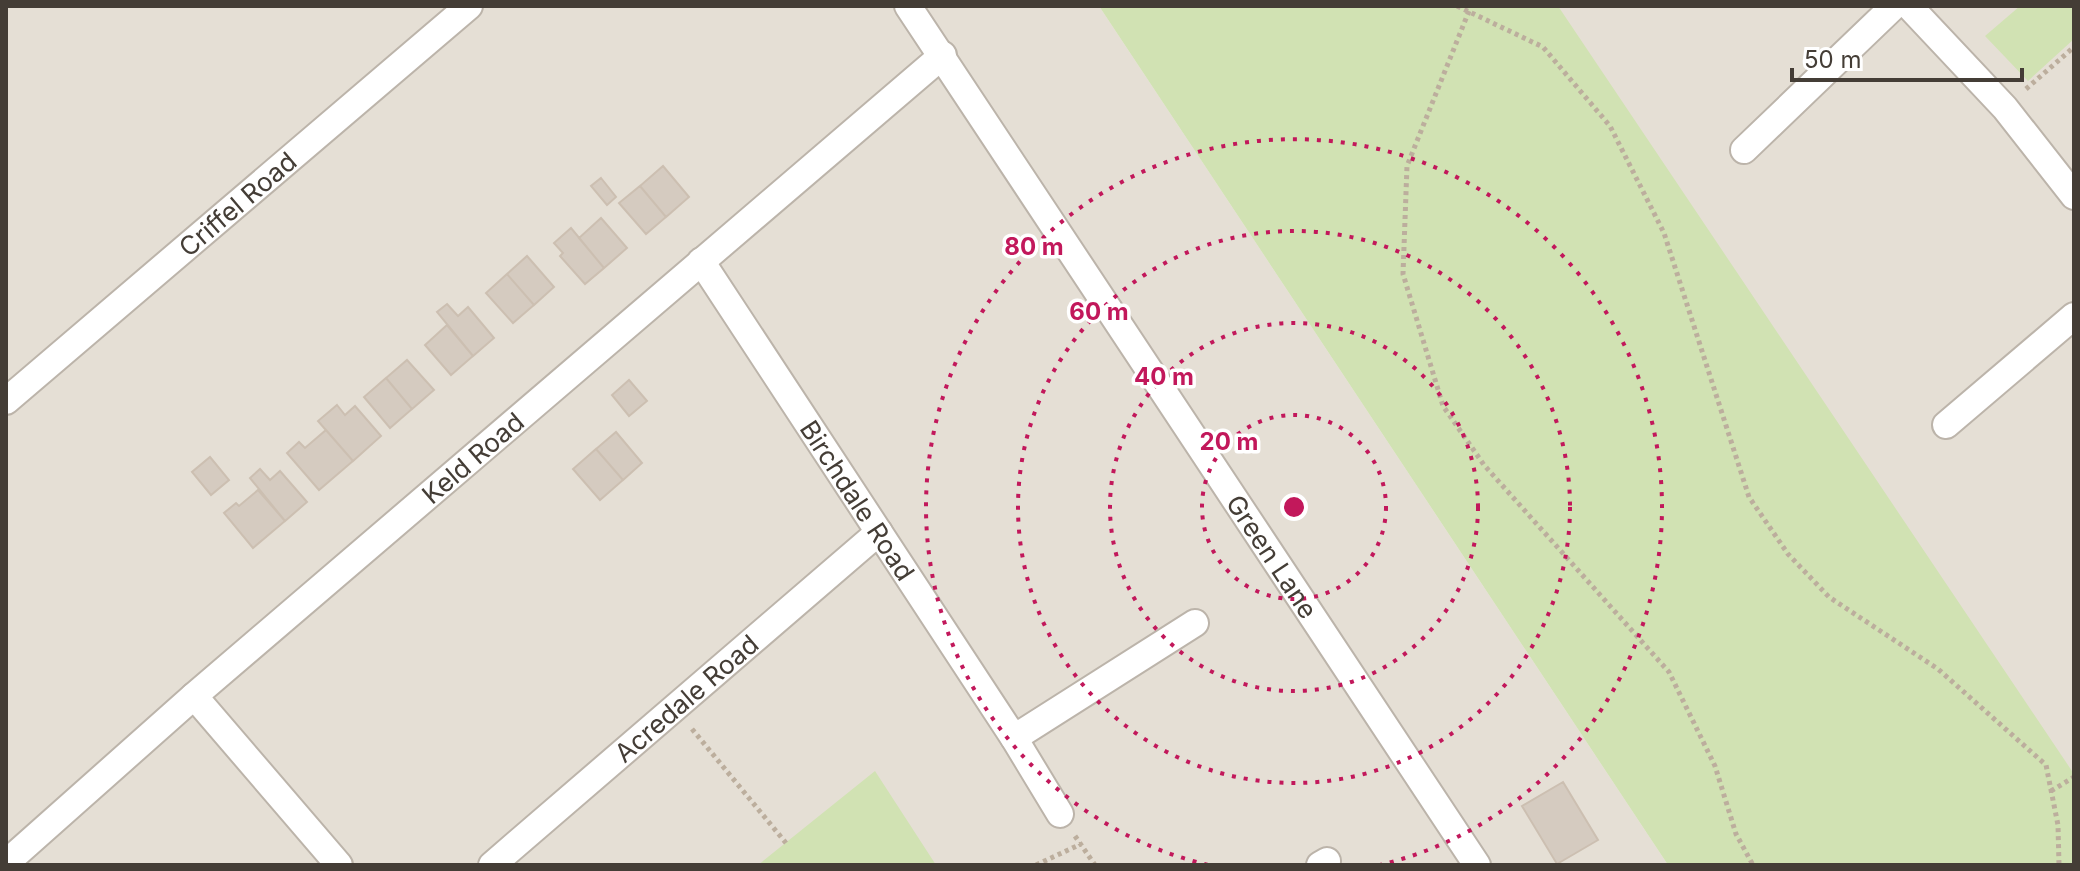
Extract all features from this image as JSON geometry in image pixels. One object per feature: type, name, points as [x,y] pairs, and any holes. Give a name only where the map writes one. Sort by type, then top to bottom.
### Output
[{"type":"street","name":"Criffel Road","points":[[6,401],[469,6]]},
{"type":"street","name":"Green Lane","points":[[908,6],[1477,865]]},
{"type":"street","points":[[1744,150],[1894,6]]},
{"type":"street","points":[[1909,6],[2005,108],[2074,196]]},
{"type":"street","name":"Keld Road","points":[[6,863],[194,696],[943,55]]},
{"type":"street","name":"Birchdale Road","points":[[701,261],[1014,738],[1060,814]]},
{"type":"street","points":[[1946,425],[2074,316]]},
{"type":"street","name":"Acredale Road","points":[[492,865],[879,532]]},
{"type":"street","points":[[1014,738],[1195,623]]},
{"type":"street","points":[[194,696],[339,865]]},
{"type":"path","points":[[1457,6],[1543,47],[1610,126],[1664,233],[1749,497],[1788,554],[1829,597],[1938,669],[2046,765],[2058,825],[2059,865]]},
{"type":"path","points":[[1469,11],[1407,166],[1403,274],[1443,406],[1484,465],[1669,672],[1715,766],[1736,834],[1753,865]]},
{"type":"path","points":[[2022,93],[2074,47]]},
{"type":"path","points":[[674,709],[786,843]]},
{"type":"path","points":[[2051,791],[2074,777]]},
{"type":"path","points":[[1060,814],[1095,865]]},
{"type":"path","points":[[1036,865],[1081,844]]},
{"type":"shaded area","points":[[6,6],[1099,6],[1668,865],[6,865]]},
{"type":"shaded area","points":[[1552,6],[2074,6],[2074,775]]},
{"type":"green space","points":[[1099,6],[1558,6],[2074,774],[2074,865],[1668,865]]},
{"type":"green space","points":[[2020,6],[2074,6],[2074,39],[2028,81],[1985,36]]},
{"type":"green space","points":[[875,771],[936,865],[758,865]]},
{"type":"building","points":[[663,166],[689,197],[666,217],[640,186]]},
{"type":"building","points":[[601,178],[616,197],[607,205],[591,186]]},
{"type":"building","points":[[640,186],[666,217],[646,234],[619,203]]},
{"type":"building","points":[[601,218],[627,248],[604,268],[579,238]]},
{"type":"building","points":[[571,228],[604,268],[585,284],[560,256],[563,253],[554,243]]},
{"type":"building","points":[[527,256],[554,287],[534,305],[507,274]]},
{"type":"building","points":[[507,274],[534,305],[513,323],[486,293]]},
{"type":"building","points":[[447,304],[458,316],[468,307],[494,338],[473,356],[437,312]]},
{"type":"building","points":[[447,325],[473,356],[451,375],[425,345]]},
{"type":"building","points":[[407,360],[434,390],[412,409],[386,378]]},
{"type":"building","points":[[386,378],[412,409],[390,428],[364,397]]},
{"type":"building","points":[[629,380],[647,401],[629,416],[612,395]]},
{"type":"building","points":[[337,405],[345,415],[355,406],[381,436],[353,461],[318,421]]},
{"type":"building","points":[[326,430],[353,461],[319,490],[287,453],[299,442],[305,448]]},
{"type":"building","points":[[616,432],[642,463],[623,480],[596,449]]},
{"type":"building","points":[[596,449],[623,480],[600,500],[573,469]]},
{"type":"building","points":[[210,457],[229,480],[211,495],[192,472]]},
{"type":"building","points":[[260,469],[270,480],[280,471],[307,502],[285,521],[250,478]]},
{"type":"building","points":[[258,490],[285,521],[253,548],[224,513],[236,503],[239,506]]},
{"type":"building","points":[[1563,782],[1598,840],[1557,864],[1522,806]]}]
